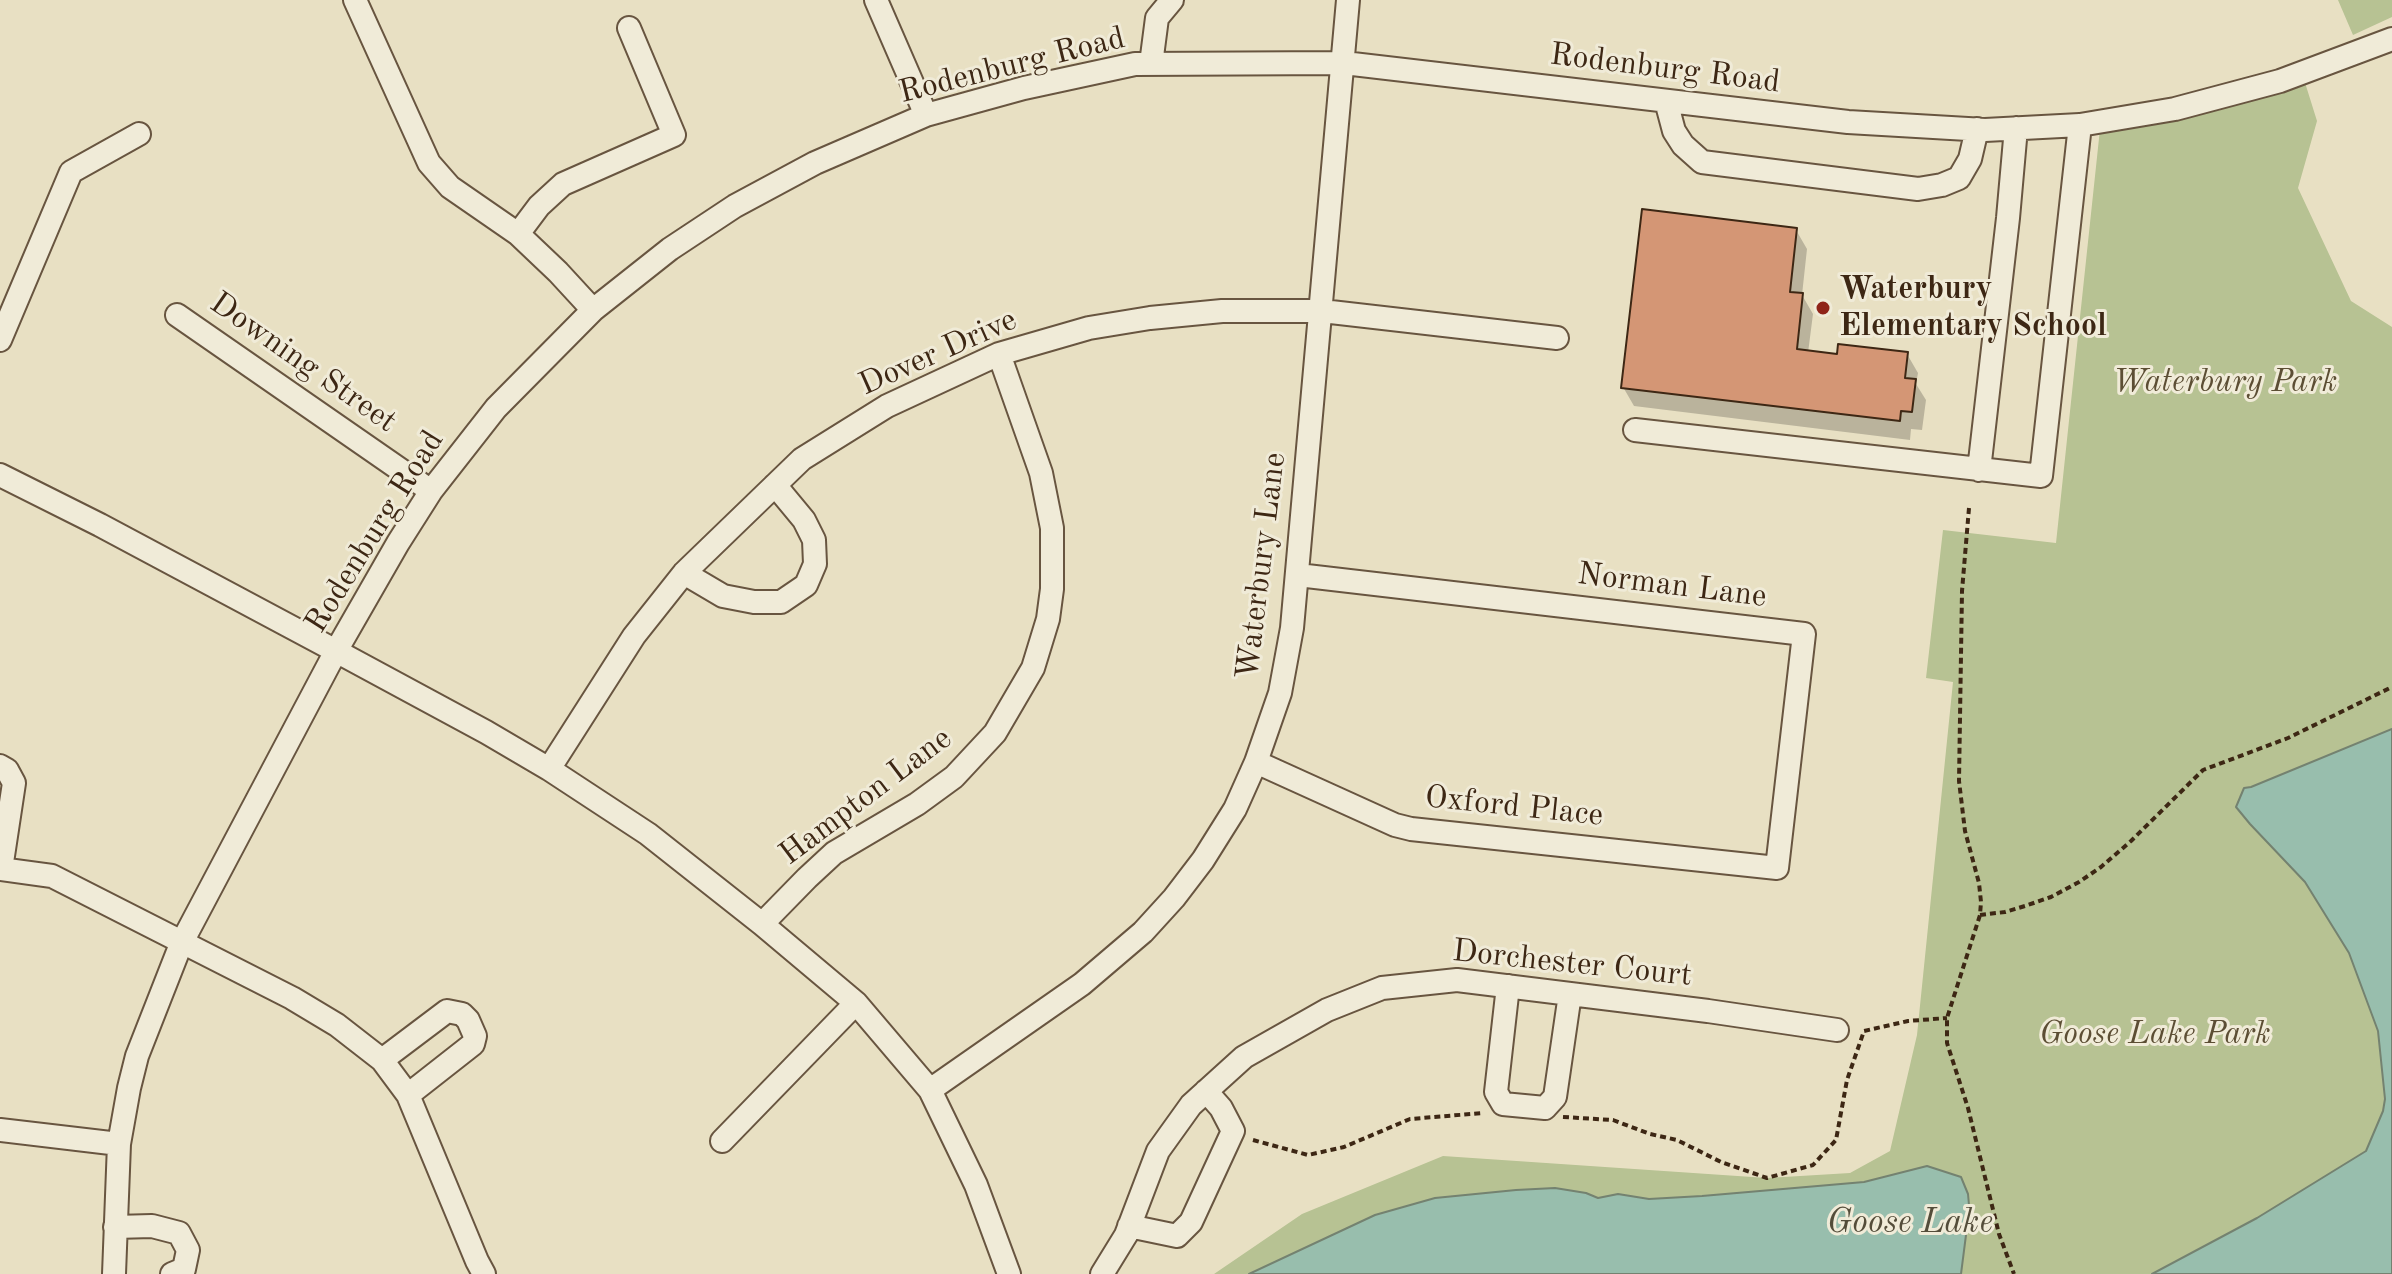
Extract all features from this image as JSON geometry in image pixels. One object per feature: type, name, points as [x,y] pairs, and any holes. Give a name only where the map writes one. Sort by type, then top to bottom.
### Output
[{"type":"street","points":[[355,0],[429,163],[450,187],[518,234],[593,310]]},
{"type":"street","points":[[876,0],[926,115]]},
{"type":"street","points":[[1151,64],[1157,18],[1172,0]]},
{"type":"street","name":"Waterbury Lane","points":[[930,1090],[1082,984],[1143,932],[1203,860],[1235,809],[1256,762],[1280,693],[1292,628],[1348,0]]},
{"type":"street","points":[[518,234],[539,206],[563,184],[674,135],[629,28]]},
{"type":"street","name":"Rodenburg Road","points":[[114,1274],[119,1144],[137,1056],[181,944],[336,651],[398,543],[431,491],[496,408],[593,310],[670,249],[735,206],[815,163],[926,115],[1024,88],[1135,64],[1344,63],[1848,122],[1977,129],[2080,125],[2175,109],[2315,69],[2392,40]]},
{"type":"street","points":[[1666,101],[1674,131],[1683,145],[1702,162],[1918,189],[1959,178],[1970,159],[1977,129]]},
{"type":"street","points":[[1635,430],[2041,476],[2080,125]]},
{"type":"street","points":[[1979,470],[2016,128]]},
{"type":"street","points":[[0,340],[71,172],[139,134]]},
{"type":"street","name":"Dover Drive","points":[[549,769],[634,636],[684,573],[802,459],[887,406],[999,354],[1089,328],[1222,311],[1322,311],[1557,338]]},
{"type":"street","name":"Downing Street","points":[[177,315],[431,491]]},
{"type":"street","name":"Hampton Lane","points":[[762,924],[834,853],[917,804],[954,777],[995,733],[1033,668],[1048,619],[1052,589],[1052,528],[1041,473],[999,354]]},
{"type":"street","points":[[0,475],[336,651],[549,769],[648,834],[762,924],[856,1003],[930,1090],[976,1185],[1009,1274]]},
{"type":"street","points":[[684,573],[723,596],[754,602],[781,602],[806,585],[815,564],[814,540],[804,520],[775,485]]},
{"type":"street","name":"Norman Lane","points":[[1298,575],[1804,634],[1777,868]]},
{"type":"street","name":"Oxford Place","points":[[1256,762],[1395,825],[1411,829],[1777,868]]},
{"type":"street","points":[[0,766],[7,770],[14,783],[0,869],[52,876],[292,998],[337,1025],[382,1060],[408,1095],[484,1274]]},
{"type":"street","name":"Dorchester Court","points":[[1102,1274],[1129,1226],[1158,1151],[1191,1105],[1244,1057],[1327,1010],[1382,988],[1457,980],[1722,1012],[1837,1030]]},
{"type":"street","points":[[1508,986],[1496,1092],[1503,1104],[1545,1108],[1555,1097],[1570,994]]},
{"type":"street","points":[[722,1141],[856,1003]]},
{"type":"street","points":[[382,1060],[447,1011],[462,1014],[468,1020],[475,1036],[473,1044],[408,1095]]},
{"type":"street","points":[[1129,1226],[1177,1236],[1191,1222],[1233,1131],[1221,1108],[1206,1091]]},
{"type":"street","points":[[0,1130],[119,1144]]},
{"type":"street","points":[[115,1227],[152,1226],[179,1233],[188,1250],[184,1269],[172,1274]]},
{"type":"path","points":[[1969,508],[1962,591],[1959,781],[1965,831],[1979,883],[1980,915],[1947,1018],[1947,1043],[1968,1108],[1999,1234],[2014,1274]]},
{"type":"path","points":[[1980,915],[2025,906],[2079,882],[2121,849],[2203,770],[2288,738],[2392,687]]},
{"type":"path","points":[[1556,1117],[1613,1120],[1677,1140],[1721,1162],[1767,1178],[1813,1165],[1836,1140],[1847,1080],[1864,1031],[1908,1021],[1947,1018]]},
{"type":"path","points":[[1248,1139],[1308,1155],[1344,1147],[1410,1119],[1487,1113]]},
{"type":"green space","points":[[2338,0],[2392,0],[2392,17],[2353,35]]},
{"type":"green space","name":"Goose Lake Park","points":[[2302,73],[2317,121],[2298,188],[2351,301],[2392,327],[2392,1274],[1214,1274],[1302,1214],[1443,1156],[1767,1178],[1850,1173],[1890,1151],[1917,1035],[1953,682],[1926,678],[1943,530],[2056,543],[2100,129]]},
{"type":"water","points":[[2392,729],[2392,1274],[2152,1274],[2257,1218],[2366,1151],[2385,1099],[2378,1031],[2349,953],[2305,882],[2236,807],[2244,788]]},
{"type":"water","name":"Goose Lake","points":[[1927,1166],[1961,1177],[1968,1194],[1961,1274],[1249,1274],[1375,1215],[1435,1198],[1555,1188],[1598,1198],[1618,1194],[1649,1199],[1702,1196],[1864,1182]]},
{"type":"building","points":[[1642,209],[1797,228],[1790,292],[1803,293],[1797,349],[1837,354],[1838,344],[1908,352],[1905,378],[1916,379],[1912,412],[1901,411],[1900,421],[1621,388]]},
{"type":"place","name":"Waterbury Elementary School","points":[[1823,308]]},
{"type":"park label","name":"Waterbury Park","points":[[2225,383]]}]
